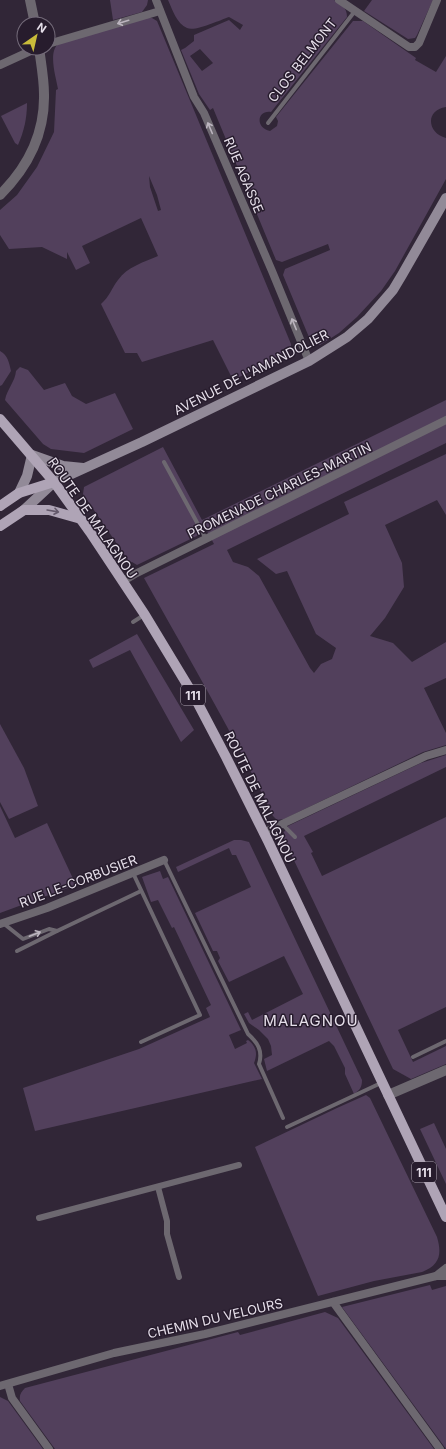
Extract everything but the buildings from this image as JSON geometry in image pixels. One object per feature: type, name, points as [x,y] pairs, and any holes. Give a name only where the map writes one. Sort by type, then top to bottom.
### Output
[{"type":"main road","name":"AVENUE DE L'AMANDOLIER","points":[[24,510],[54,482],[149,438],[308,360],[347,337],[368,319],[383,302],[402,275],[446,198]]},
{"type":"main road","name":"ROUTE DE MALAGNOU","points":[[0,418],[54,482],[81,519],[145,614],[194,696],[263,833],[446,1217]]},
{"type":"main road","points":[[19,493],[27,476],[32,455],[63,466],[85,468]]},
{"type":"main road","points":[[0,506],[19,493],[54,482]]},
{"type":"main road","points":[[0,526],[24,510],[49,510],[81,519]]},
{"type":"street","points":[[30,0],[33,16]]},
{"type":"street","name":"RUE AGASSE","points":[[156,0],[194,97],[207,120],[272,271],[308,360]]},
{"type":"street","name":"CLOS BELMONT","points":[[339,0],[409,47],[415,47],[419,43],[437,0]]},
{"type":"street","points":[[56,42],[160,11]]},
{"type":"street","points":[[0,66],[21,56]]},
{"type":"street","points":[[0,195],[20,172],[32,152],[41,126],[44,110],[44,92],[39,56]]},
{"type":"street","name":"PROMENADE CHARLES-MARTIN","points":[[123,581],[446,420]]},
{"type":"street","points":[[263,833],[426,756],[446,750]]},
{"type":"street","name":"RUE LE-CORBUSIER","points":[[1,923],[47,908],[164,860]]},
{"type":"street","points":[[388,1094],[446,1070]]},
{"type":"street","points":[[39,1218],[239,1165]]},
{"type":"street","points":[[158,1187],[166,1221],[167,1234],[179,1277]]},
{"type":"street","name":"CHEMIN DU VELOURS","points":[[436,1276],[446,1268]]},
{"type":"street","name":"CHEMIN DU VELOURS","points":[[4,1385],[114,1353],[198,1336],[436,1276],[446,1276]]},
{"type":"street","points":[[333,1302],[440,1449]]},
{"type":"street","points":[[4,1385],[49,1449]]},
{"type":"lane","name":"CLOS BELMONT","points":[[268,123],[355,12]]},
{"type":"lane","points":[[164,462],[206,540]]},
{"type":"lane","points":[[133,622],[145,614]]},
{"type":"lane","points":[[282,824],[294,837]]},
{"type":"lane","points":[[164,860],[248,1034],[260,1048],[261,1057],[259,1064],[283,1118]]},
{"type":"lane","points":[[133,873],[200,1016],[141,1042]]},
{"type":"lane","points":[[17,951],[141,891]]},
{"type":"lane","points":[[1,923],[23,939],[50,929],[57,931]]},
{"type":"lane","points":[[413,1057],[446,1041]]},
{"type":"lane","points":[[287,1127],[382,1082]]},
{"type":"shaded area","points":[[110,0],[148,0],[147,5],[142,12],[113,20]]},
{"type":"shaded area","points":[[168,0],[334,0],[345,9],[347,17],[271,112],[266,112],[261,116],[260,123],[265,129],[270,131],[277,126],[278,121],[276,117],[353,21],[363,21],[416,58],[415,60],[436,72],[446,56],[446,107],[434,112],[431,122],[435,131],[446,138],[446,179],[395,271],[381,291],[357,317],[339,333],[320,345],[311,342],[283,275],[285,269],[330,250],[328,244],[282,262],[276,260],[213,108],[210,110],[199,94],[181,50],[194,41],[194,35],[229,20],[240,30],[243,25],[229,17],[201,27],[191,29],[187,28],[180,23]],"holes":[[[200,49],[213,63],[202,71],[190,56]]]},
{"type":"shaded area","points":[[372,0],[433,0],[417,35],[415,38],[408,39],[364,11]]},
{"type":"shaded area","points":[[147,18],[152,18],[157,21],[291,344],[291,348],[288,353],[233,380],[213,340],[142,362],[137,353],[125,353],[101,304],[122,275],[136,265],[158,256],[141,218],[82,246],[90,263],[76,270],[67,252],[67,259],[42,247],[9,249],[0,235],[0,210],[17,195],[37,167],[54,132],[56,90],[58,89],[53,59],[54,56],[56,56],[56,47],[58,44]],"holes":[[[149,176],[157,195],[161,210],[158,211],[150,187]]]},
{"type":"shaded area","points":[[27,103],[25,124],[18,145],[15,143],[1,116]]},
{"type":"shaded area","points":[[0,351],[9,362],[11,371],[0,386]]},
{"type":"shaded area","points":[[20,367],[28,370],[44,390],[65,383],[72,396],[86,404],[115,393],[133,429],[84,453],[51,449],[43,444],[5,400],[16,371]]},
{"type":"shaded area","points":[[446,400],[446,443],[227,550],[233,562],[248,567],[259,576],[314,673],[321,664],[332,659],[336,648],[316,634],[287,571],[276,574],[257,559],[349,514],[344,502],[446,454],[446,515],[437,500],[385,525],[402,563],[404,587],[385,618],[370,636],[393,643],[412,662],[446,642],[446,678],[424,688],[446,733],[446,745],[423,752],[284,819],[277,820],[273,816],[227,726],[144,578],[214,544],[207,531],[137,565],[132,562],[130,563],[83,494],[84,487],[163,447],[202,520]]},
{"type":"shaded area","points":[[137,634],[194,730],[181,742],[130,650],[93,668],[89,660]]},
{"type":"shaded area","points":[[0,724],[24,768],[38,806],[9,819],[0,802]]},
{"type":"shaded area","points":[[446,755],[446,767],[304,836],[313,852],[311,853],[322,876],[446,817],[446,1007],[398,1030],[413,1062],[446,1046],[446,1064],[411,1079],[393,1069],[282,835],[288,826],[421,763]]},
{"type":"shaded area","points":[[0,806],[15,838],[47,823],[76,885],[0,913]]},
{"type":"shaded area","points":[[234,840],[249,842],[362,1080],[362,1085],[354,1094],[345,1074],[345,1068],[334,1046],[329,1041],[267,1071],[264,1059],[272,1055],[271,1046],[268,1039],[249,1023],[244,1014],[248,1012],[252,1020],[303,994],[284,956],[229,982],[218,961],[220,958],[217,951],[213,951],[195,913],[251,887],[236,855],[232,855],[229,848],[178,872],[176,867]]},
{"type":"shaded area","points":[[160,871],[163,879],[168,877],[241,1030],[229,1035],[235,1049],[247,1043],[246,1041],[248,1040],[251,1042],[256,1053],[254,1063],[262,1079],[35,1131],[23,1088],[139,1049],[210,1017],[206,1008],[211,1005],[174,927],[172,928],[158,900],[151,902],[142,877]]},
{"type":"shaded area","points":[[366,1095],[370,1098],[437,1237],[439,1243],[439,1254],[433,1266],[422,1272],[374,1281],[318,1296],[255,1147]]},
{"type":"shaded area","points":[[434,1123],[446,1149],[446,1184],[420,1129]]},
{"type":"shaded area","points":[[430,1285],[432,1290],[446,1286],[446,1449],[342,1307]]},
{"type":"shaded area","points":[[325,1312],[338,1318],[434,1449],[55,1449],[20,1401],[22,1391],[25,1388],[238,1332],[240,1335]]},
{"type":"shaded area","points":[[0,1397],[8,1401],[43,1449],[0,1449]]},
{"type":"district","name":"MALAGNOU","points":[[311,1020]]}]
